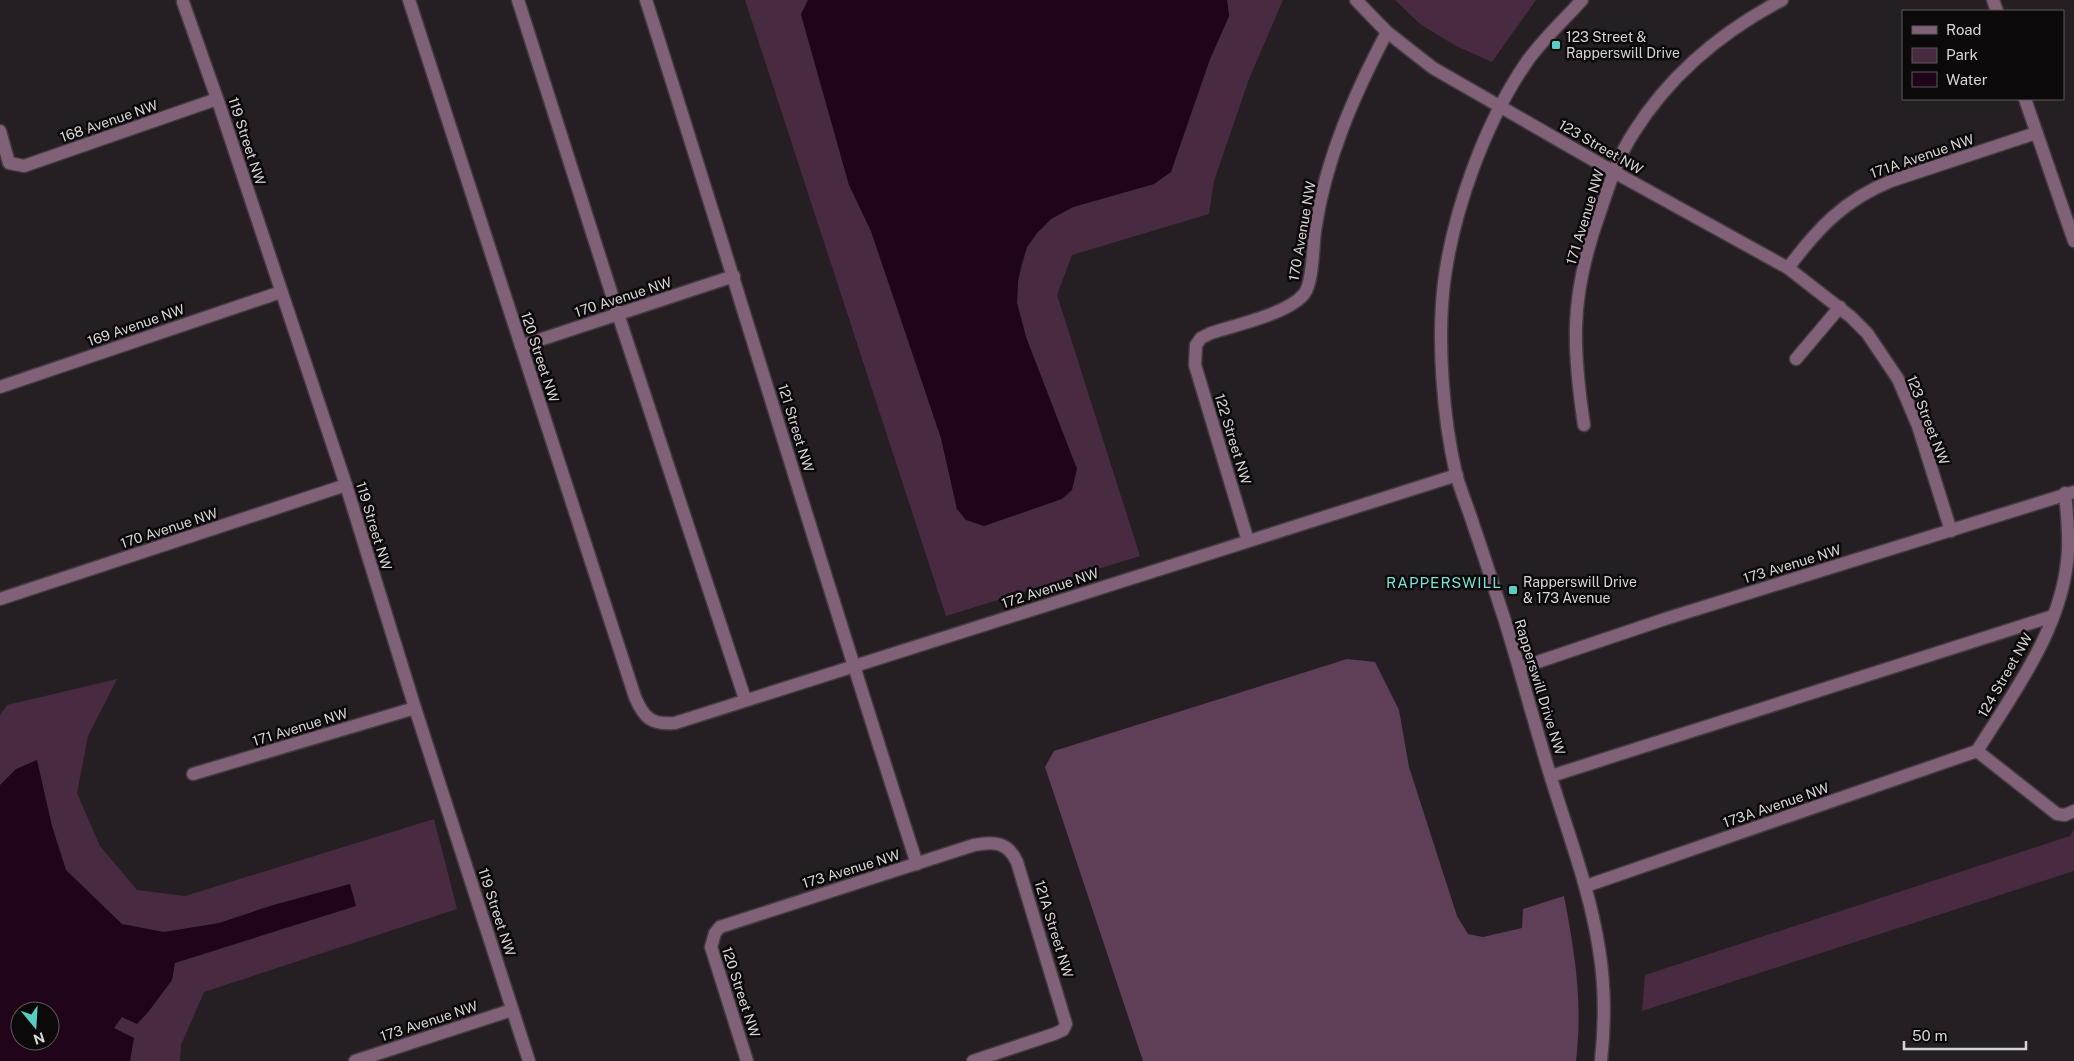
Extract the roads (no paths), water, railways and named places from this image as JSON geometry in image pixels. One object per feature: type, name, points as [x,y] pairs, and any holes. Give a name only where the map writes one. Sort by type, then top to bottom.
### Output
[{"type":"street","name":"120 Street NW","points":[[409,0],[635,697],[641,710],[651,720]]},
{"type":"street","points":[[518,0],[618,314],[745,699]]},
{"type":"street","name":"121 Street NW","points":[[646,0],[734,276],[853,667],[917,864]]},
{"type":"street","name":"123 Street NW","points":[[1356,0],[1387,32],[1433,68],[1614,172],[1788,268],[1840,307],[1867,333],[1898,378],[1918,426],[1951,530]]},
{"type":"street","name":"Rapperswill Drive NW","points":[[1582,0],[1527,61],[1500,106],[1486,138],[1460,211],[1450,250],[1444,286],[1442,351],[1449,429],[1457,475],[1520,668],[1550,776],[1586,886],[1595,928],[1602,977],[1601,1061]]},
{"type":"street","name":"171 Avenue NW","points":[[1584,424],[1576,358],[1578,294],[1596,224],[1614,172],[1634,132],[1673,81],[1702,53],[1737,26],[1782,0]]},
{"type":"street","name":"119 Street NW","points":[[183,2],[346,485],[415,708],[529,1061]]},
{"type":"street","name":"170 Avenue NW","points":[[1196,345],[1201,338],[1211,333],[1286,308],[1306,292],[1315,228],[1336,145],[1349,110],[1387,32]]},
{"type":"street","name":"168 Avenue NW","points":[[0,131],[10,163],[24,166],[217,99]]},
{"type":"street","points":[[2025,100],[2074,241]]},
{"type":"street","name":"171A Avenue NW","points":[[1788,268],[1818,229],[1832,216],[1871,189],[1891,180],[2036,133]]},
{"type":"street","name":"170 Avenue NW","points":[[521,346],[734,276]]},
{"type":"street","name":"169 Avenue NW","points":[[0,387],[281,292]]},
{"type":"street","points":[[1796,359],[1840,307]]},
{"type":"street","name":"122 Street NW","points":[[1196,345],[1195,365],[1248,541]]},
{"type":"street","name":"172 Avenue NW","points":[[651,720],[662,724],[675,723],[745,699],[853,667],[1457,475]]},
{"type":"street","name":"170 Avenue NW","points":[[0,599],[346,485]]},
{"type":"street","name":"173 Avenue NW","points":[[1520,668],[1668,618],[2069,492]]},
{"type":"street","name":"124 Street NW","points":[[1977,752],[2037,654],[2053,616],[2063,581],[2068,553],[2069,492]]},
{"type":"street","points":[[1550,776],[2053,616]]},
{"type":"street","name":"171 Avenue NW","points":[[194,774],[415,708]]},
{"type":"street","points":[[1977,752],[2058,814],[2065,815],[2074,811]]},
{"type":"street","name":"173A Avenue NW","points":[[1586,886],[1977,752]]},
{"type":"street","name":"173 Avenue NW","points":[[715,933],[727,924],[974,845],[1000,843]]},
{"type":"street","name":"121A Street NW","points":[[973,1061],[1063,1030],[1066,1024],[1017,862],[1014,854],[1000,843]]},
{"type":"street","name":"120 Street NW","points":[[715,933],[711,947],[748,1061]]},
{"type":"street","name":"173 Avenue NW","points":[[355,1061],[512,1010]]},
{"type":"water","points":[[808,0],[1227,0],[1229,16],[1210,59],[1171,172],[1154,184],[1073,207],[1051,219],[1037,233],[1027,247],[1021,265],[1017,303],[1026,337],[1077,469],[1072,490],[1062,499],[984,526],[966,520],[957,509],[941,438],[871,231],[849,185],[801,14]]},
{"type":"water","points":[[37,760],[52,826],[66,870],[122,924],[164,932],[219,923],[270,906],[350,884],[356,906],[175,963],[172,980],[137,1024],[122,1017],[114,1028],[134,1038],[130,1061],[0,1061],[0,785],[16,769]]},
{"type":"place","name":"123 Street & Rapperswill Drive","points":[[1556,45]]},
{"type":"place","name":"Rapperswill Drive & 173 Avenue","points":[[1513,590]]},
{"type":"district","name":"RAPPERSWILL","points":[[1444,583]]}]
